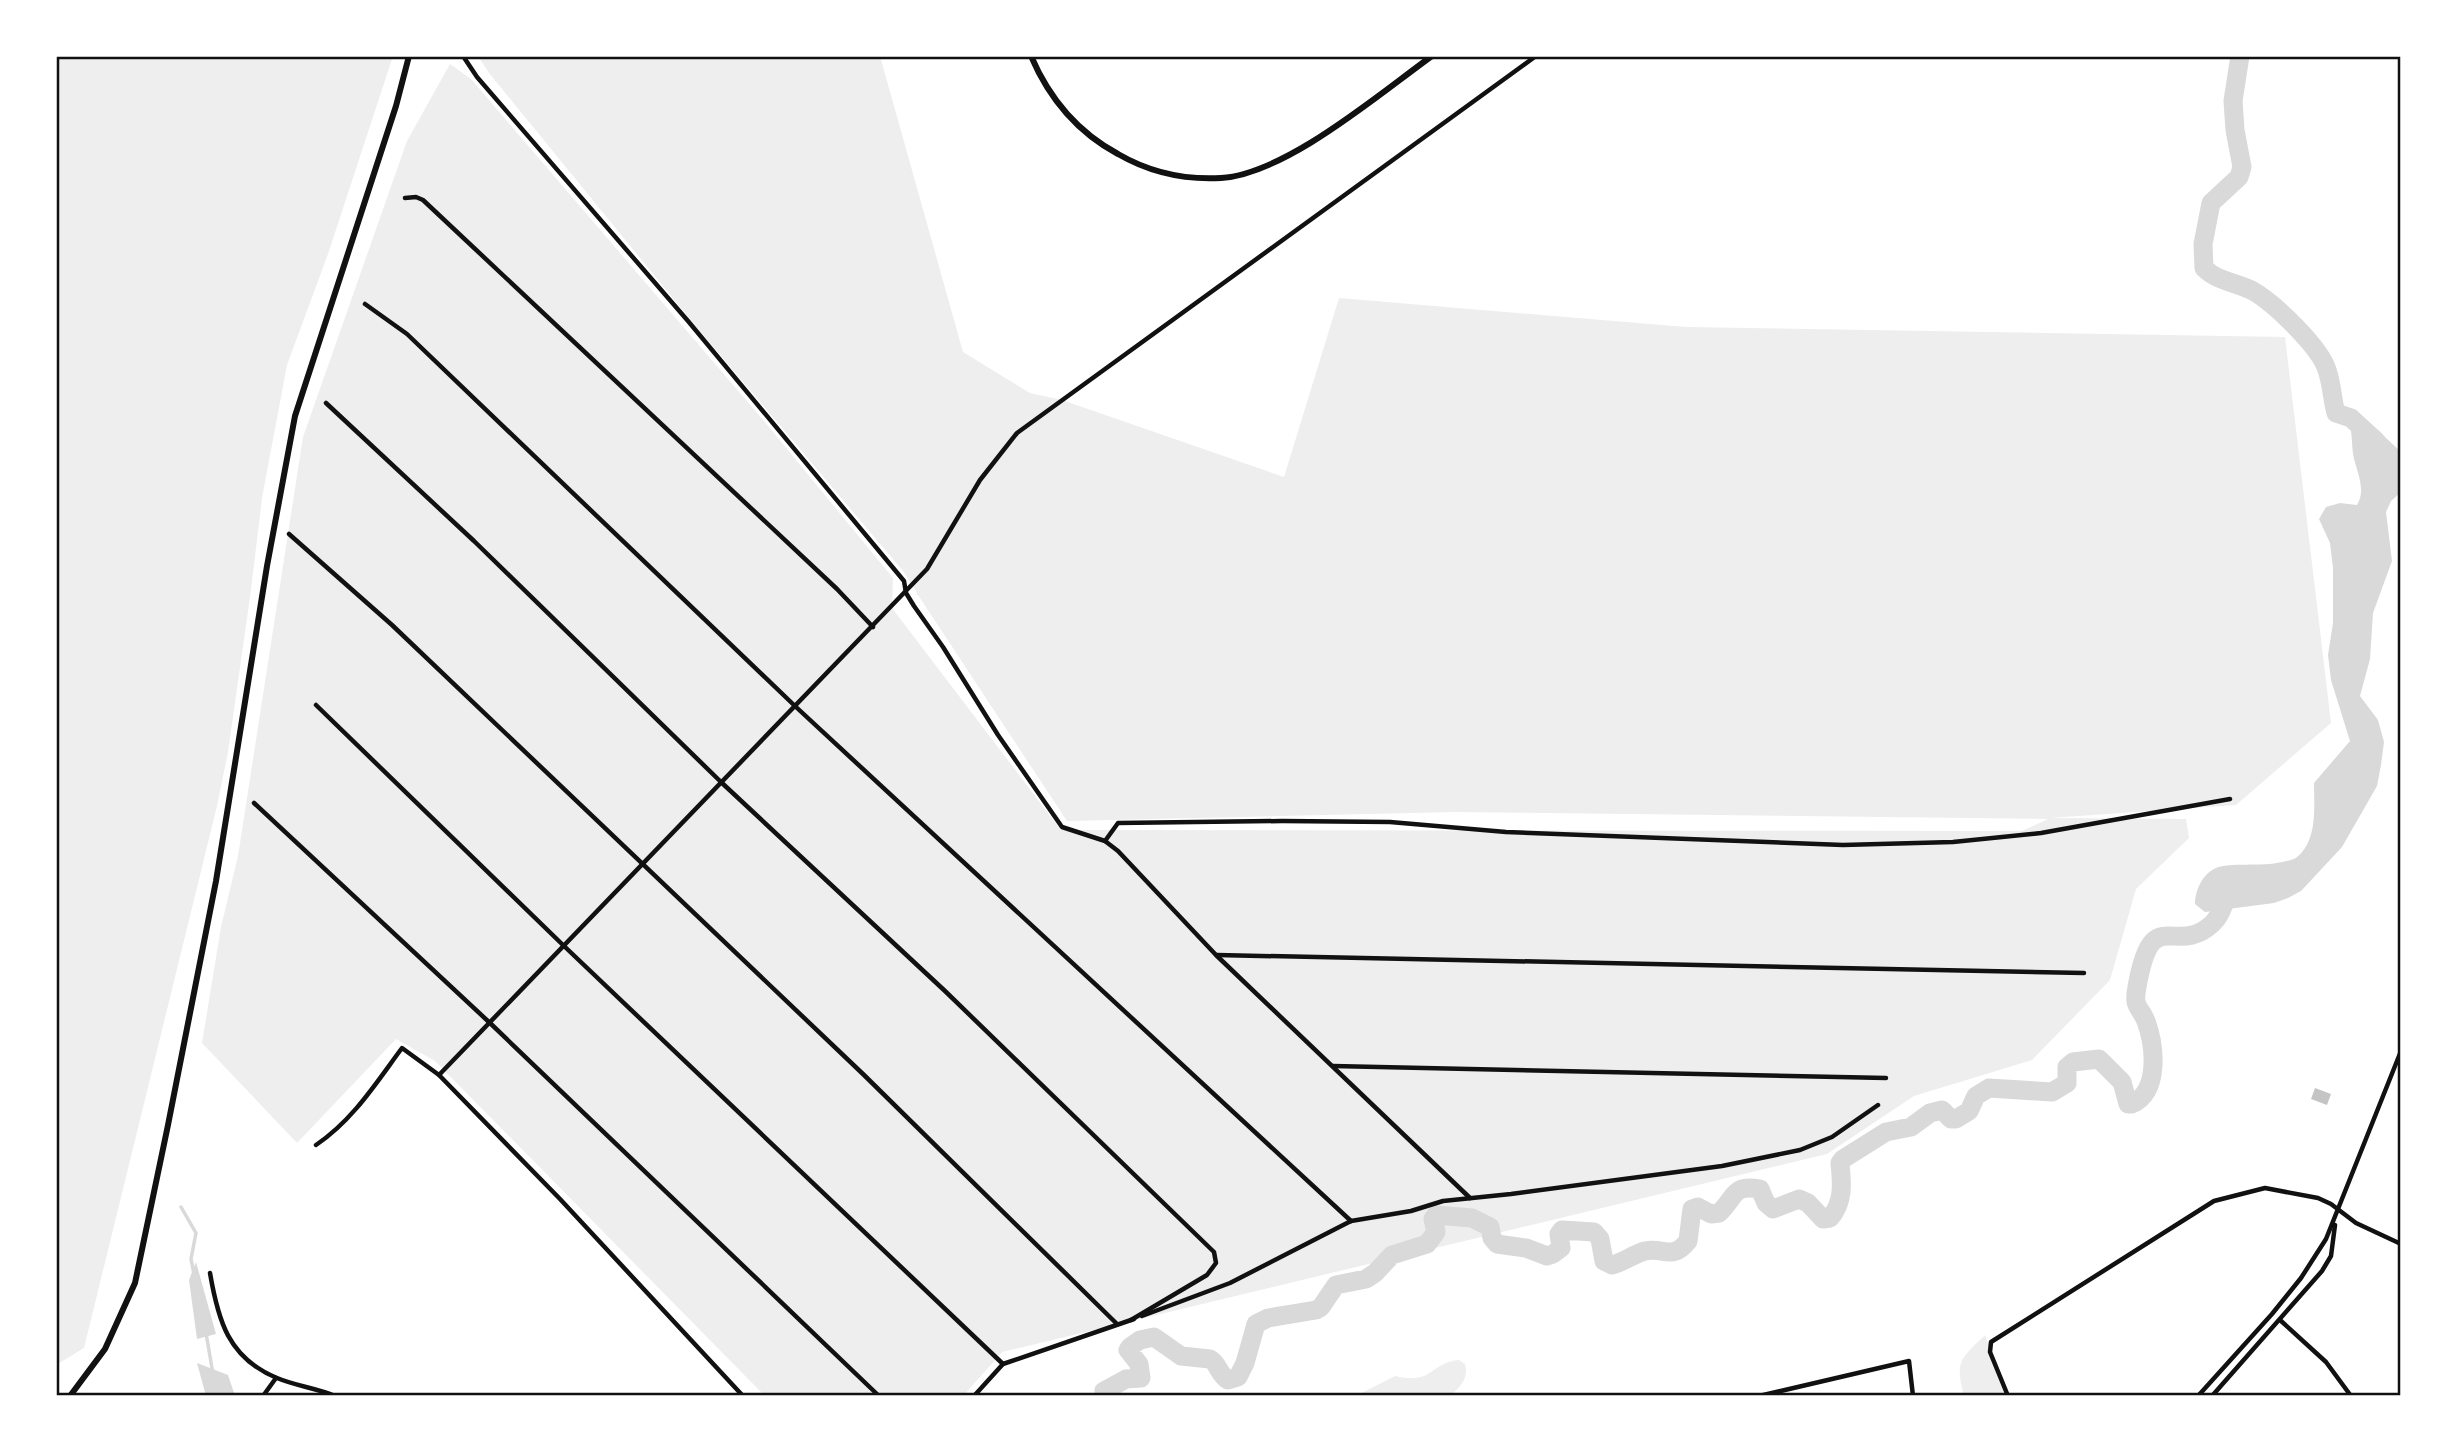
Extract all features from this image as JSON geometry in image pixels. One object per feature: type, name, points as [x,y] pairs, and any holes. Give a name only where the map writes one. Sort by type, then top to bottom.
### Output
[{"type":"main road","points":[[70,1396],[104,1349],[135,1283],[169,1125],[216,881],[267,566],[295,416],[396,106],[409,56]]},
{"type":"main road","points":[[1031,56],[1042,83],[1068,116],[1098,144],[1139,166],[1180,176],[1222,178],[1261,168],[1300,149],[1432,56]]},
{"type":"street","points":[[463,56],[477,77],[688,321],[904,581],[906,593],[998,735],[1062,827],[1105,841],[1118,851],[1216,955],[1470,1198]]},
{"type":"street","points":[[439,1075],[928,569],[980,480],[1017,433],[1536,56]]},
{"type":"street","points":[[405,198],[416,197],[423,200],[837,589],[873,627]]},
{"type":"street","points":[[365,304],[407,334],[796,707],[1351,1221]]},
{"type":"street","points":[[326,403],[474,541],[722,783],[945,991],[1214,1252],[1216,1263],[1207,1275],[1131,1320]]},
{"type":"street","points":[[289,534],[393,625],[864,1075],[1117,1324]]},
{"type":"street","points":[[316,705],[564,946],[1003,1364]]},
{"type":"street","points":[[1105,841],[1118,823],[1282,821],[1390,822],[1506,832],[1843,845],[1953,842],[2041,833],[2230,799]]},
{"type":"street","points":[[254,803],[490,1023],[878,1396]]},
{"type":"street","points":[[1216,955],[2084,973]]},
{"type":"street","points":[[316,1145],[331,1135],[357,1108],[402,1048],[439,1075],[621,1263],[743,1396]]},
{"type":"street","points":[[2212,1396],[2322,1271],[2330,1256],[2339,1210],[2401,1052]]},
{"type":"street","points":[[1333,1066],[1886,1077]]},
{"type":"street","points":[[974,1396],[1003,1364],[1230,1283],[1351,1221],[1411,1212],[1443,1201],[1722,1166],[1800,1150],[1832,1137],[1878,1105]]},
{"type":"street","points":[[2008,1396],[1990,1352],[1992,1342],[2214,1201],[2264,1188],[2318,1198],[2356,1223],[2401,1244]]},
{"type":"street","points":[[2198,1396],[2301,1278],[2336,1220]]},
{"type":"street","points":[[210,1273],[217,1313],[240,1355],[276,1378],[335,1396]]},
{"type":"street","points":[[2280,1320],[2326,1362],[2342,1380],[2351,1396]]},
{"type":"street","points":[[1759,1396],[1782,1393],[1909,1361],[1913,1396]]},
{"type":"street","points":[[263,1396],[276,1378]]},
{"type":"shaded area","points":[[56,56],[393,56],[328,254],[287,365],[262,498],[228,752],[217,806],[84,1348],[56,1365]]},
{"type":"shaded area","points":[[478,56],[880,56],[963,352],[1030,393],[1062,400],[1284,477],[1339,298],[1686,327],[2285,337],[2331,723],[2236,805],[2050,818],[2186,819],[2189,838],[2136,889],[2110,980],[2032,1060],[1914,1096],[1827,1154],[1002,1352],[963,1396],[765,1396],[435,1061],[396,1039],[297,1143],[202,1043],[221,927],[238,856],[303,437],[407,141],[450,64],[471,79],[764,421],[893,578],[892,608],[1061,830],[2022,831],[2048,819],[1453,812],[1067,821],[916,595],[903,571],[689,318]]},
{"type":"shaded area","points":[[2369,422],[2401,452],[2401,492],[2391,501],[2386,512],[2392,561],[2373,613],[2370,659],[2360,696],[2378,720],[2384,742],[2377,786],[2342,847],[2301,891],[2274,903],[2205,912],[2195,904],[2195,899],[2200,883],[2211,871],[2229,865],[2288,861],[2304,850],[2312,832],[2314,783],[2350,741],[2331,680],[2328,655],[2333,623],[2333,568],[2330,543],[2319,519],[2326,507],[2340,503],[2357,505],[2361,486],[2353,454],[2351,431],[2357,424]]},
{"type":"shaded area","points":[[196,1262],[216,1334],[197,1339],[189,1280]]},
{"type":"shaded area","points":[[1985,1335],[2008,1396],[1964,1396],[1960,1375],[1962,1361]]},
{"type":"shaded area","points":[[1459,1360],[1465,1364],[1465,1378],[1450,1396],[1356,1396],[1395,1376],[1417,1378],[1449,1362]]},
{"type":"shaded area","points":[[197,1363],[228,1375],[235,1396],[206,1396]]},
{"type":"building","points":[[2315,1088],[2331,1094],[2327,1105],[2311,1099]]},
{"type":"waterway","points":[[2240,56],[2233,101],[2242,167],[2239,177],[2211,203],[2203,244],[2204,268],[2221,279],[2253,291],[2295,326],[2323,360],[2329,375],[2336,413],[2351,418],[2376,441]]},
{"type":"waterway","points":[[1105,1396],[1104,1391],[1126,1379],[1141,1378],[1139,1364],[1128,1350],[1140,1340],[1154,1337],[1181,1356],[1210,1359],[1228,1380],[1238,1377],[1245,1363],[1256,1324],[1268,1318],[1316,1310],[1336,1285],[1366,1279],[1392,1255],[1427,1244],[1436,1232],[1433,1219],[1436,1215],[1472,1218],[1490,1227],[1492,1238],[1497,1244],[1526,1248],[1547,1256],[1561,1248],[1559,1234],[1562,1230],[1594,1232],[1600,1239],[1604,1261],[1612,1265],[1645,1251],[1677,1250],[1688,1241],[1692,1209],[1698,1207],[1711,1214],[1719,1213],[1735,1193],[1744,1188],[1760,1189],[1766,1203],[1773,1209],[1799,1199],[1808,1203],[1823,1219],[1830,1218],[1840,1199],[1840,1163],[1843,1159],[1886,1132],[1911,1127],[1930,1113],[1942,1110],[1951,1119],[1956,1119],[1969,1111],[1976,1096],[1989,1088],[2052,1092],[2067,1083],[2067,1067],[2073,1062],[2099,1059],[2122,1082],[2128,1104],[2132,1104],[2141,1098],[2147,1089],[2153,1067],[2152,1043],[2136,999],[2143,961],[2157,938],[2198,933],[2212,924],[2219,916],[2232,887]]},
{"type":"waterway","points":[[181,1207],[196,1233],[191,1259],[194,1274]]},
{"type":"waterway","points":[[206,1333],[213,1374]]}]
